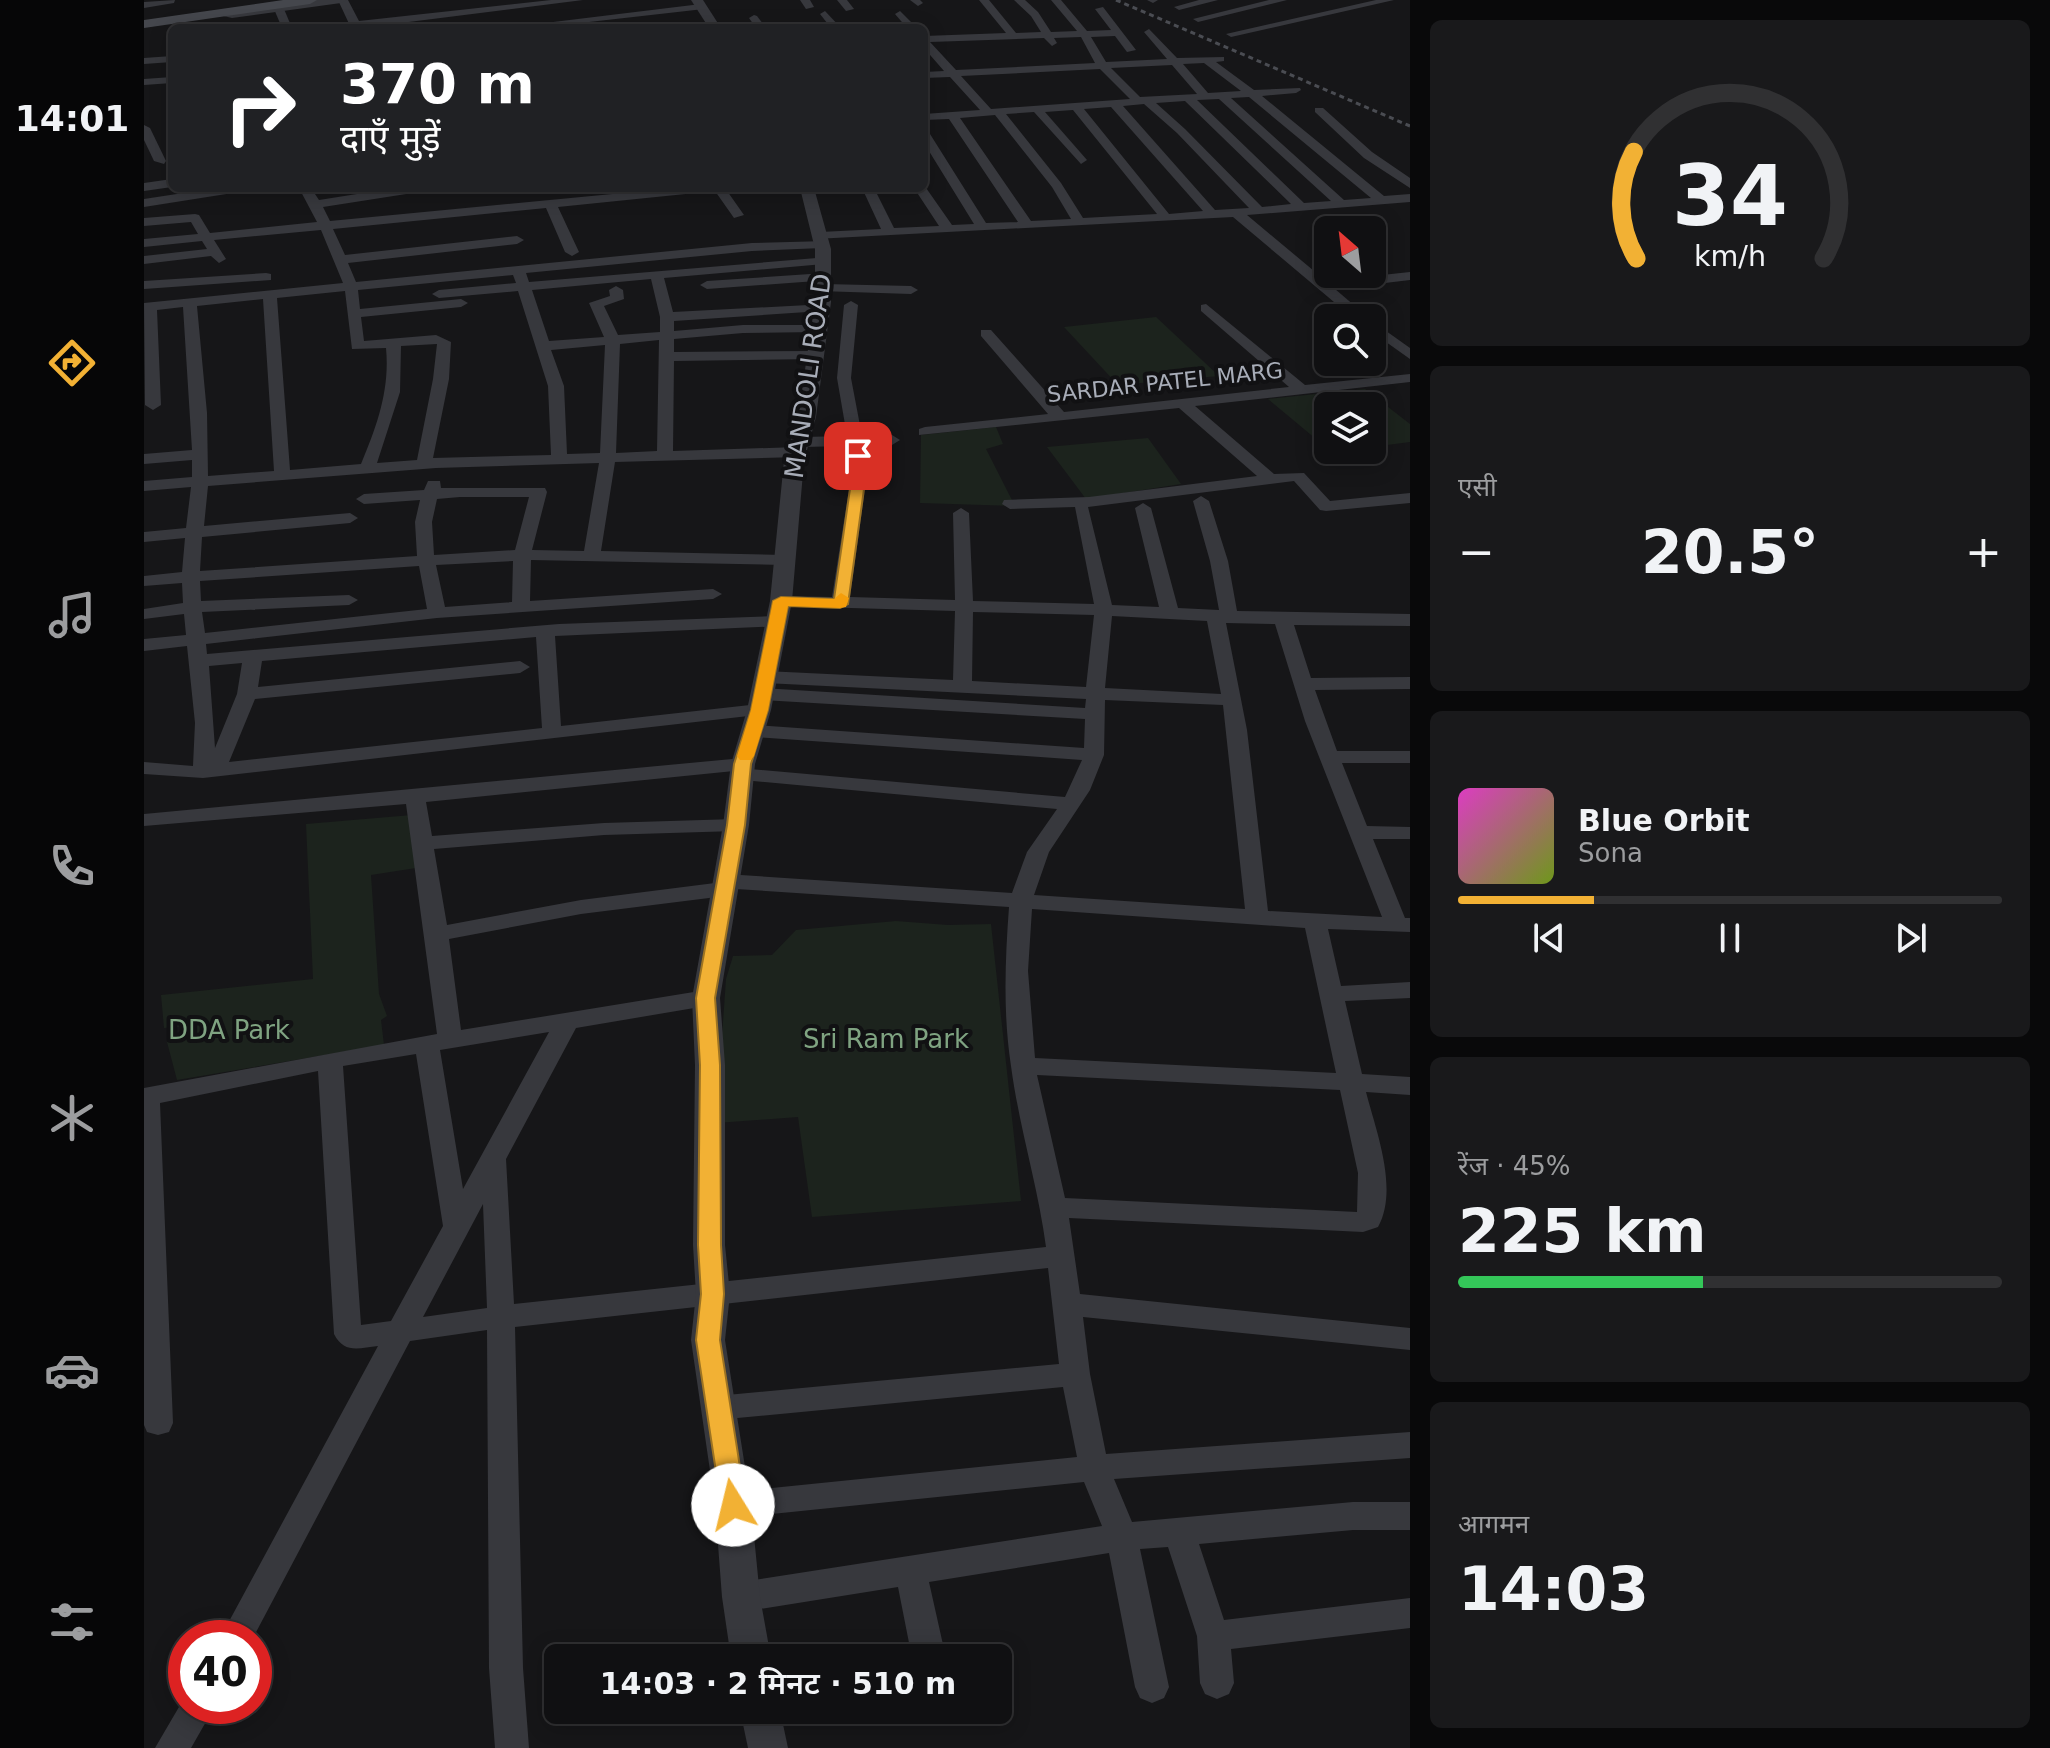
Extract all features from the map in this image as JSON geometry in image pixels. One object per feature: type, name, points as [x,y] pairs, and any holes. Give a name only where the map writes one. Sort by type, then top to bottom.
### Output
[{"type":"main road","points":[[144,22],[179,24],[221,11],[310,0]]},
{"type":"main road","points":[[144,22],[280,3]]},
{"type":"street","points":[[144,5],[181,0]]},
{"type":"street","points":[[221,11],[262,0]]},
{"type":"street","points":[[286,24],[280,3],[342,0],[354,22]]},
{"type":"street","points":[[354,22],[436,5],[513,0]]},
{"type":"street","points":[[354,22],[578,0]]},
{"type":"street","points":[[984,0],[1013,36]]},
{"type":"street","points":[[1019,0],[1035,14],[1046,35],[1072,67]]},
{"type":"street","points":[[1056,0],[1084,34],[1102,65],[1181,131],[1259,211]]},
{"type":"street","points":[[1179,7],[1213,0]]},
{"type":"street","points":[[1198,19],[1282,0]]},
{"type":"street","points":[[1231,34],[1389,0]]},
{"type":"street","points":[[549,1],[582,24]]},
{"type":"street","points":[[551,24],[699,3],[710,24]]},
{"type":"street","points":[[1100,9],[1131,50]]},
{"type":"street","points":[[825,14],[833,24]]},
{"type":"street","points":[[900,14],[909,24]]},
{"type":"street","points":[[970,22],[974,36]]},
{"type":"street","points":[[1149,32],[1171,61],[1204,95]]},
{"type":"street","points":[[928,41],[974,36],[1116,33]]},
{"type":"street","points":[[990,36],[1005,52]]},
{"type":"street","points":[[928,46],[951,74],[993,112],[1057,186],[1079,222]]},
{"type":"street","points":[[144,61],[168,59]]},
{"type":"street","points":[[1205,59],[1254,93],[1382,201]]},
{"type":"street","points":[[928,75],[1220,59]]},
{"type":"street","points":[[1138,63],[1147,72]]},
{"type":"street","points":[[144,82],[168,80]]},
{"type":"street","points":[[928,105],[978,101],[1141,100],[1176,94],[1221,95],[1296,90]]},
{"type":"street","points":[[1176,94],[1302,208]]},
{"type":"street","points":[[1221,95],[1343,205]]},
{"type":"street","points":[[928,117],[1036,108],[1069,100]]},
{"type":"street","points":[[1069,100],[1166,218]]},
{"type":"street","points":[[1112,101],[1212,215]]},
{"type":"street","points":[[1036,108],[1081,160]]},
{"type":"street","points":[[1319,110],[1368,155],[1410,184]]},
{"type":"street","points":[[952,115],[1027,225]]},
{"type":"street","points":[[144,128],[168,161],[144,167]]},
{"type":"street","points":[[928,140],[982,227]]},
{"type":"street","points":[[144,216],[167,213],[150,186]]},
{"type":"street","points":[[144,203],[213,192]]},
{"type":"street","points":[[308,192],[340,260],[351,295],[357,346],[436,339],[444,342],[430,463],[432,494],[426,507],[426,561],[437,613]]},
{"type":"street","points":[[316,204],[393,192]]},
{"type":"street","points":[[517,192],[526,207]]},
{"type":"street","points":[[340,260],[510,224],[526,207],[638,192]]},
{"type":"street","points":[[719,192],[738,215]]},
{"type":"street","name":"MANDOLI ROAD","points":[[749,1644],[733,1505],[708,1340],[713,1294],[709,1245],[710,1065],[706,998],[736,825],[742,769],[779,612],[822,307],[822,256],[808,192]]},
{"type":"street","points":[[870,192],[889,232]]},
{"type":"street","points":[[923,192],[948,229]]},
{"type":"street","points":[[153,405],[146,303],[189,297],[616,290],[822,256],[889,232],[1212,215],[1410,198]]},
{"type":"street","points":[[550,204],[572,252]]},
{"type":"street","points":[[1236,213],[1314,280]]},
{"type":"street","points":[[144,222],[195,218],[214,250]]},
{"type":"street","points":[[144,260],[328,232],[510,224]]},
{"type":"street","points":[[510,224],[526,291],[556,386],[550,460],[522,555],[521,606]]},
{"type":"street","points":[[144,243],[214,250]]},
{"type":"street","points":[[522,264],[768,246],[822,256],[911,290]]},
{"type":"street","points":[[351,295],[572,252],[822,256]]},
{"type":"street","points":[[1386,279],[1410,276]]},
{"type":"street","points":[[144,285],[266,277]]},
{"type":"street","points":[[526,291],[658,281]]},
{"type":"street","points":[[658,281],[667,317],[665,455]]},
{"type":"street","points":[[1324,288],[1344,304]]},
{"type":"street","points":[[592,555],[608,456],[614,362],[612,339],[596,303],[617,299],[616,290]]},
{"type":"street","points":[[270,295],[282,475]]},
{"type":"street","points":[[189,297],[200,415],[200,481],[191,576],[210,771]]},
{"type":"street","points":[[840,604],[857,489],[858,456],[844,378],[851,305]]},
{"type":"street","points":[[667,317],[822,307]]},
{"type":"street","points":[[1206,308],[1300,389]]},
{"type":"street","points":[[543,346],[667,334],[818,328]]},
{"type":"street","points":[[986,333],[1058,415]]},
{"type":"street","points":[[1386,336],[1410,355]]},
{"type":"street","points":[[367,468],[391,409],[397,368],[393,343]]},
{"type":"street","points":[[666,357],[814,355]]},
{"type":"street","name":"SARDAR PATEL MARG","points":[[925,432],[1410,378]]},
{"type":"street","points":[[1181,402],[1269,478]]},
{"type":"street","points":[[144,486],[430,463],[665,455],[800,447],[854,439],[892,440]]},
{"type":"street","points":[[144,459],[200,454]]},
{"type":"street","points":[[1010,504],[1148,496],[1298,476],[1326,506],[1410,498]]},
{"type":"street","points":[[364,499],[539,492]]},
{"type":"street","points":[[1201,501],[1219,561],[1222,617],[1257,917]]},
{"type":"street","points":[[1143,508],[1170,614]]},
{"type":"street","points":[[1082,510],[1104,610],[1094,703],[1094,755],[1080,790],[1038,852],[1021,901],[1016,971],[1023,1066],[1054,1207],[1075,1374],[1094,1468],[1122,1537],[1152,1687]]},
{"type":"street","points":[[961,513],[965,575],[962,687]]},
{"type":"street","points":[[144,537],[350,518]]},
{"type":"street","points":[[144,581],[522,555],[784,560]]},
{"type":"street","points":[[686,596],[700,558]]},
{"type":"street","points":[[144,645],[195,637],[437,613],[713,594]]},
{"type":"street","points":[[144,614],[194,607],[349,600]]},
{"type":"street","points":[[545,604],[549,631],[552,733]]},
{"type":"street","points":[[197,661],[549,631],[710,621],[840,604],[1104,610],[1283,619],[1410,620]]},
{"type":"street","points":[[437,934],[581,907],[725,885],[1403,924],[1360,832],[1330,757],[1283,619]]},
{"type":"street","points":[[210,771],[247,694],[253,656]]},
{"type":"street","points":[[247,694],[520,667]]},
{"type":"street","points":[[1303,684],[1410,683]]},
{"type":"street","points":[[144,768],[178,773],[210,771],[552,733],[760,703],[962,687],[1094,703]]},
{"type":"street","points":[[760,703],[1231,700]]},
{"type":"street","points":[[760,703],[1094,755]]},
{"type":"street","points":[[1330,757],[1410,757]]},
{"type":"street","points":[[144,820],[742,769],[1070,804]]},
{"type":"street","points":[[415,797],[437,934],[438,1042],[456,1225]]},
{"type":"street","points":[[422,843],[604,829],[736,825]]},
{"type":"street","points":[[1360,832],[1410,833]]},
{"type":"street","points":[[1054,1207],[1356,1223],[1368,1220],[1372,1212],[1369,1162],[1315,921]]},
{"type":"street","points":[[1331,994],[1410,990]]},
{"type":"street","points":[[158,1423],[146,1097],[330,1060],[706,998]]},
{"type":"street","points":[[246,1620],[334,1460],[397,1333],[567,1021]]},
{"type":"street","points":[[330,1060],[348,1334],[356,1339],[501,1317],[1060,1256]]},
{"type":"street","points":[[1023,1066],[1410,1086]]},
{"type":"street","points":[[494,1159],[501,1317],[506,1668],[512,1748]]},
{"type":"street","points":[[1067,1304],[1410,1339]]},
{"type":"street","points":[[716,1408],[1075,1374]]},
{"type":"street","points":[[733,1505],[1094,1468],[1410,1445]]},
{"type":"street","points":[[741,1597],[1122,1537],[1353,1516],[1410,1516]]},
{"type":"street","points":[[1179,1531],[1213,1636],[1217,1683]]},
{"type":"street","points":[[910,1570],[926,1644]]},
{"type":"street","points":[[1213,1636],[1410,1613]]},
{"type":"street","points":[[172,1748],[187,1724]]},
{"type":"street","points":[[763,1724],[768,1748]]},
{"type":"green space","points":[[1156,317],[1219,376],[1118,385],[1064,327]]},
{"type":"green space","points":[[1365,389],[1369,392],[1336,392]]},
{"type":"green space","points":[[1314,394],[1314,437],[1268,399]]},
{"type":"green space","points":[[1386,405],[1410,424],[1410,442],[1386,445]]},
{"type":"green space","points":[[996,427],[1003,444],[986,449],[1015,506],[920,503],[921,435]]},
{"type":"green space","points":[[1148,438],[1181,484],[1086,499],[1047,447]]},
{"type":"green space","name":"DDA Park","points":[[412,815],[416,868],[371,875],[379,994],[387,1016],[381,1020],[384,1045],[177,1080],[167,1042],[186,1038],[185,1026],[164,1028],[161,995],[313,979],[306,824]]},
{"type":"green space","name":"Sri Ram Park","points":[[896,921],[991,924],[1021,1201],[812,1217],[798,1117],[716,1123],[726,979],[733,956],[772,955],[796,930]]},
{"type":"railway","points":[[1116,0],[1410,126]]},
{"type":"slow traffic","points":[[746,756],[759,710],[781,601],[840,604],[841,598]]},
{"type":"route","points":[[733,1505],[708,1340],[713,1294],[709,1245],[711,1137],[706,998],[736,825],[743,764],[759,710],[781,601],[840,604],[857,489],[858,456]]}]
